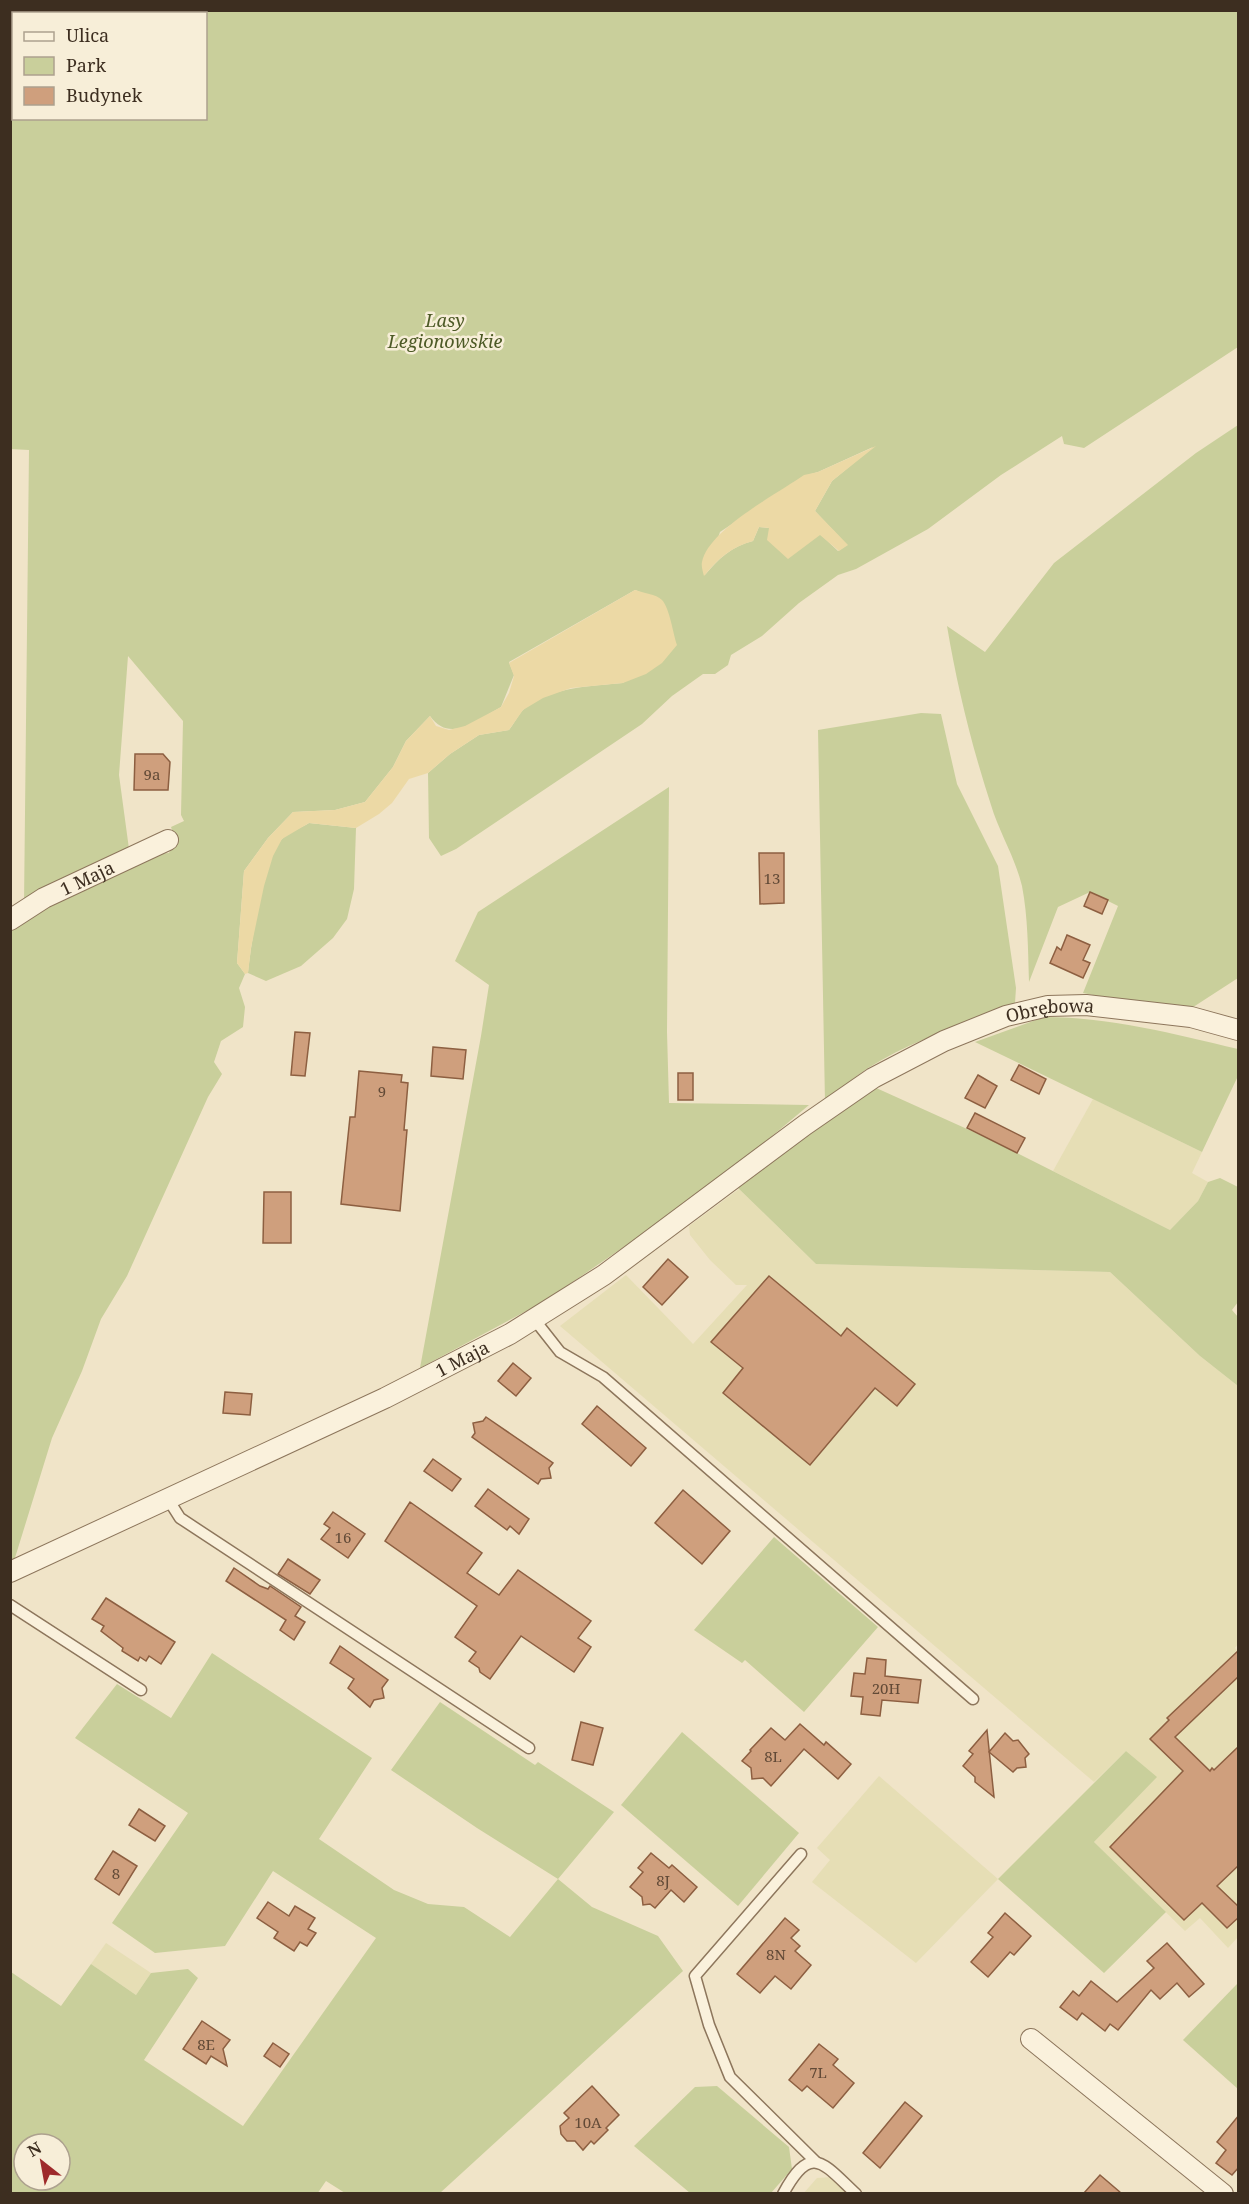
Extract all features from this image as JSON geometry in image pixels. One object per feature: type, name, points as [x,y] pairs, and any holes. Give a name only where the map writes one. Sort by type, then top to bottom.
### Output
[{"type":"street","name":"1 Maja","points":[[10,920],[44,898],[168,840]]},
{"type":"street","name":"Obrębowa","points":[[873,1078],[944,1041],[1006,1016],[1048,1006],[1086,1005],[1191,1017],[1239,1030]]},
{"type":"street","name":"1 Maja","points":[[10,1572],[385,1398],[510,1334],[603,1275],[805,1125],[873,1078]]},
{"type":"street","points":[[1031,2039],[1223,2193]]},
{"type":"lane","points":[[534,1319],[560,1352],[603,1377],[973,1699]]},
{"type":"lane","points":[[168,1499],[180,1518],[529,1748]]},
{"type":"lane","points":[[10,1605],[141,1690]]},
{"type":"lane","points":[[801,1854],[694,1976],[709,2025],[730,2077],[816,2162]]},
{"type":"lane","points":[[783,2193],[798,2169],[807,2163],[816,2162],[824,2164],[856,2193]]},
{"type":"shaded area","points":[[1093,1099],[1202,1152],[1192,1173],[1208,1182],[1198,1201],[1170,1230],[1053,1171]]},
{"type":"shaded area","points":[[739,1189],[816,1264],[1110,1272],[1200,1356],[1238,1386],[1238,1644],[1235,1648],[1238,1651],[1238,1937],[1228,1948],[1200,1918],[1185,1931],[1094,1842],[1156,1777],[1126,1751],[1094,1782],[560,1326],[626,1275],[693,1344],[747,1285],[736,1285],[710,1260],[690,1235],[689,1226]]},
{"type":"shaded area","points":[[879,1776],[998,1879],[916,1963],[812,1882],[830,1860],[817,1848]]},
{"type":"shaded area","points":[[106,1943],[151,1973],[136,1995],[91,1964]]},
{"type":"shaded area","points":[[832,2177],[849,2194],[803,2194],[817,2178]]},
{"type":"green space","name":"Lasy Legionowskie","points":[[11,11],[1238,11],[1238,347],[1084,448],[1064,444],[1062,436],[1001,475],[928,529],[856,569],[838,575],[799,603],[762,636],[731,655],[728,665],[715,674],[703,674],[672,696],[642,724],[456,849],[441,856],[429,838],[428,773],[450,754],[479,735],[509,730],[523,710],[544,696],[570,689],[623,683],[671,629],[663,611],[653,600],[635,590],[509,662],[514,675],[501,707],[473,723],[455,729],[438,724],[430,716],[406,741],[393,767],[365,802],[335,810],[293,812],[268,838],[244,871],[237,963],[245,974],[239,988],[245,1007],[243,1027],[221,1041],[214,1062],[222,1074],[208,1097],[127,1276],[101,1319],[82,1371],[52,1438],[14,1561],[11,1563],[11,924],[141,855],[169,853],[175,839],[171,827],[184,821],[181,815],[183,721],[128,656],[119,775],[129,849],[24,904],[29,450],[10,449]],"holes":[[[873,447],[832,481],[815,511],[847,545],[838,551],[820,534],[759,527],[753,541],[738,546],[726,554],[705,575],[720,532],[804,476]]]},
{"type":"green space","points":[[1238,425],[1238,978],[1184,1013],[1083,993],[1118,906],[1090,892],[1058,907],[1029,982],[1027,922],[1022,886],[994,815],[978,761],[960,694],[947,626],[985,652],[1054,563],[1196,453]]},
{"type":"green space","points":[[921,713],[941,714],[957,784],[998,866],[1016,988],[1015,1003],[1012,1008],[902,1049],[862,1072],[825,1102],[818,730]]},
{"type":"green space","points":[[669,787],[667,1032],[669,1103],[809,1105],[735,1167],[663,1220],[545,1301],[420,1368],[489,985],[455,961],[478,912]]},
{"type":"green space","points":[[309,823],[356,828],[354,889],[347,919],[333,938],[301,966],[266,981],[248,973],[263,884],[281,840]]},
{"type":"green space","points":[[1044,1017],[1118,1023],[1238,1049],[1238,1076],[1202,1152],[975,1042]]},
{"type":"green space","points":[[874,1087],[987,1138],[1170,1230],[1198,1201],[1208,1182],[1220,1178],[1238,1187],[1238,1302],[1232,1310],[1238,1317],[1238,1386],[1200,1356],[1110,1272],[816,1264],[737,1187]]},
{"type":"green space","points":[[774,1537],[878,1627],[804,1712],[745,1660],[742,1663],[694,1630]]},
{"type":"green space","points":[[212,1653],[372,1758],[319,1839],[394,1890],[428,1904],[464,1907],[510,1937],[558,1879],[592,1907],[658,1936],[683,1971],[440,2193],[345,2193],[326,2181],[317,2194],[11,2193],[11,1972],[61,2006],[91,1964],[136,1995],[151,1973],[188,1969],[198,1978],[144,2060],[243,2126],[376,1938],[273,1871],[225,1946],[155,1953],[112,1923],[188,1813],[75,1738],[117,1684],[171,1718]]},
{"type":"green space","points":[[440,1702],[535,1765],[538,1762],[614,1812],[558,1879],[391,1770]]},
{"type":"green space","points":[[682,1732],[799,1833],[738,1906],[621,1805]]},
{"type":"green space","points":[[1126,1751],[1157,1777],[1094,1842],[1166,1912],[1104,1973],[998,1879]]},
{"type":"green space","points":[[1238,1984],[1238,2089],[1183,2040]]},
{"type":"green space","points":[[717,2086],[789,2147],[792,2169],[771,2193],[690,2193],[634,2146],[695,2087]]},
{"type":"sand","points":[[876,446],[832,481],[815,511],[848,545],[839,551],[820,535],[788,559],[767,540],[769,528],[759,527],[753,541],[738,546],[726,554],[704,576],[702,564],[707,550],[730,525],[804,475],[818,472]]},
{"type":"sand","points":[[635,590],[659,598],[667,609],[677,645],[662,663],[646,674],[623,683],[571,688],[543,698],[523,710],[509,730],[479,735],[450,754],[428,773],[409,779],[392,803],[356,828],[309,823],[282,839],[273,856],[264,886],[248,973],[245,974],[237,963],[244,871],[268,838],[293,812],[335,810],[365,802],[393,767],[406,741],[430,716],[436,726],[449,730],[465,726],[501,707],[509,693],[514,676],[509,663]]},
{"type":"building","points":[[135,754],[163,754],[170,762],[168,790],[134,790]]},
{"type":"building","points":[[759,853],[784,853],[784,903],[760,904]]},
{"type":"building","points":[[1090,892],[1108,900],[1102,914],[1084,906]]},
{"type":"building","points":[[1067,935],[1090,945],[1083,960],[1090,963],[1083,978],[1050,963],[1057,947],[1061,950]]},
{"type":"building","points":[[295,1032],[310,1033],[305,1076],[291,1075]]},
{"type":"building","points":[[433,1047],[466,1050],[463,1079],[431,1076]]},
{"type":"building","points":[[1019,1065],[1046,1079],[1039,1094],[1011,1080]]},
{"type":"building","points":[[359,1071],[402,1075],[401,1082],[408,1083],[404,1130],[407,1130],[400,1211],[341,1204],[350,1117],[355,1117]]},
{"type":"building","points":[[678,1073],[693,1073],[693,1100],[678,1100]]},
{"type":"building","points":[[978,1075],[997,1086],[985,1108],[965,1098]]},
{"type":"building","points":[[975,1113],[1025,1138],[1017,1153],[967,1128]]},
{"type":"building","points":[[264,1192],[291,1192],[291,1243],[263,1243]]},
{"type":"building","points":[[668,1259],[688,1277],[662,1305],[643,1287]]},
{"type":"building","points":[[769,1276],[841,1336],[847,1328],[915,1384],[897,1406],[875,1388],[810,1465],[723,1393],[743,1368],[711,1342]]},
{"type":"building","points":[[513,1363],[531,1378],[516,1396],[498,1381]]},
{"type":"building","points":[[225,1392],[252,1394],[250,1415],[223,1413]]},
{"type":"building","points":[[597,1406],[646,1448],[631,1466],[582,1424]]},
{"type":"building","points":[[486,1417],[553,1463],[549,1468],[551,1478],[541,1479],[538,1484],[472,1437],[475,1433],[473,1423],[483,1421]]},
{"type":"building","points":[[433,1459],[461,1479],[452,1491],[424,1471]]},
{"type":"building","points":[[488,1489],[529,1519],[519,1534],[510,1526],[507,1530],[475,1506]]},
{"type":"building","points":[[683,1490],[730,1531],[702,1564],[655,1523]]},
{"type":"building","points":[[410,1502],[482,1553],[467,1573],[499,1595],[518,1570],[591,1621],[578,1638],[591,1647],[574,1672],[521,1636],[490,1679],[469,1661],[476,1652],[455,1637],[477,1606],[385,1541]]},
{"type":"building","points":[[333,1512],[365,1534],[348,1558],[321,1539],[330,1528],[324,1524]]},
{"type":"building","points":[[288,1559],[320,1580],[310,1594],[278,1574]]},
{"type":"building","points":[[234,1568],[260,1586],[268,1589],[270,1586],[301,1607],[295,1616],[305,1622],[294,1640],[280,1630],[286,1620],[226,1581]]},
{"type":"building","points":[[106,1598],[175,1642],[161,1664],[149,1656],[146,1661],[140,1657],[138,1661],[122,1651],[123,1648],[101,1631],[104,1626],[92,1619]]},
{"type":"building","points":[[340,1646],[388,1680],[382,1688],[384,1698],[374,1700],[370,1707],[348,1688],[354,1679],[330,1663]]},
{"type":"building","points":[[1239,1650],[1239,1676],[1175,1737],[1210,1771],[1212,1768],[1214,1770],[1239,1746],[1239,1865],[1217,1886],[1239,1907],[1239,1917],[1227,1928],[1202,1903],[1184,1920],[1110,1847],[1183,1771],[1150,1739],[1169,1720],[1167,1718]]},
{"type":"building","points":[[867,1658],[886,1660],[885,1676],[921,1680],[918,1703],[882,1700],[880,1716],[861,1714],[863,1697],[851,1696],[854,1673],[865,1674]]},
{"type":"building","points":[[581,1722],[603,1728],[593,1765],[572,1760]]},
{"type":"building","points":[[800,1724],[824,1745],[826,1742],[851,1764],[838,1779],[804,1749],[771,1786],[763,1778],[752,1779],[751,1768],[742,1761],[750,1750],[771,1728],[785,1740]]},
{"type":"building","points":[[987,1730],[994,1797],[975,1782],[975,1777],[963,1766],[973,1754],[969,1751]]},
{"type":"building","points":[[1005,1733],[1013,1741],[1018,1740],[1029,1754],[1025,1758],[1026,1767],[1017,1768],[1013,1772],[989,1752]]},
{"type":"building","points":[[139,1809],[165,1826],[155,1841],[129,1825]]},
{"type":"building","points":[[113,1851],[137,1866],[119,1895],[95,1879]]},
{"type":"building","points":[[651,1853],[669,1868],[672,1865],[697,1887],[684,1902],[671,1890],[655,1908],[650,1904],[643,1905],[642,1897],[630,1887],[643,1872],[638,1868]]},
{"type":"building","points":[[268,1902],[289,1916],[295,1906],[315,1918],[308,1929],[316,1933],[307,1946],[300,1942],[294,1951],[274,1938],[278,1932],[257,1918]]},
{"type":"building","points":[[1005,1913],[1031,1936],[1014,1955],[1010,1952],[988,1977],[971,1962],[993,1937],[988,1933]]},
{"type":"building","points":[[785,1918],[799,1930],[791,1938],[800,1946],[795,1951],[811,1965],[791,1989],[775,1976],[760,1993],[737,1974]]},
{"type":"building","points":[[1167,1943],[1204,1984],[1189,1997],[1177,1983],[1160,1999],[1151,1990],[1118,2030],[1110,2024],[1105,2031],[1082,2013],[1077,2020],[1060,2007],[1073,1991],[1079,1996],[1091,1981],[1117,2002],[1154,1968],[1147,1961]]},
{"type":"building","points":[[202,2021],[230,2040],[223,2049],[227,2066],[211,2056],[206,2064],[183,2049]]},
{"type":"building","points":[[273,2043],[289,2054],[280,2067],[264,2056]]},
{"type":"building","points":[[819,2044],[838,2059],[833,2065],[854,2083],[833,2108],[807,2086],[802,2091],[789,2080]]},
{"type":"building","points":[[592,2086],[619,2115],[594,2144],[591,2141],[583,2150],[575,2141],[567,2141],[561,2134],[560,2126],[569,2118],[564,2113]]},
{"type":"building","points":[[905,2102],[922,2116],[880,2168],[863,2153]]},
{"type":"building","points":[[1239,2115],[1239,2167],[1232,2175],[1216,2163],[1226,2150],[1217,2142]]},
{"type":"building","points":[[1100,2175],[1121,2193],[1084,2193]]}]
